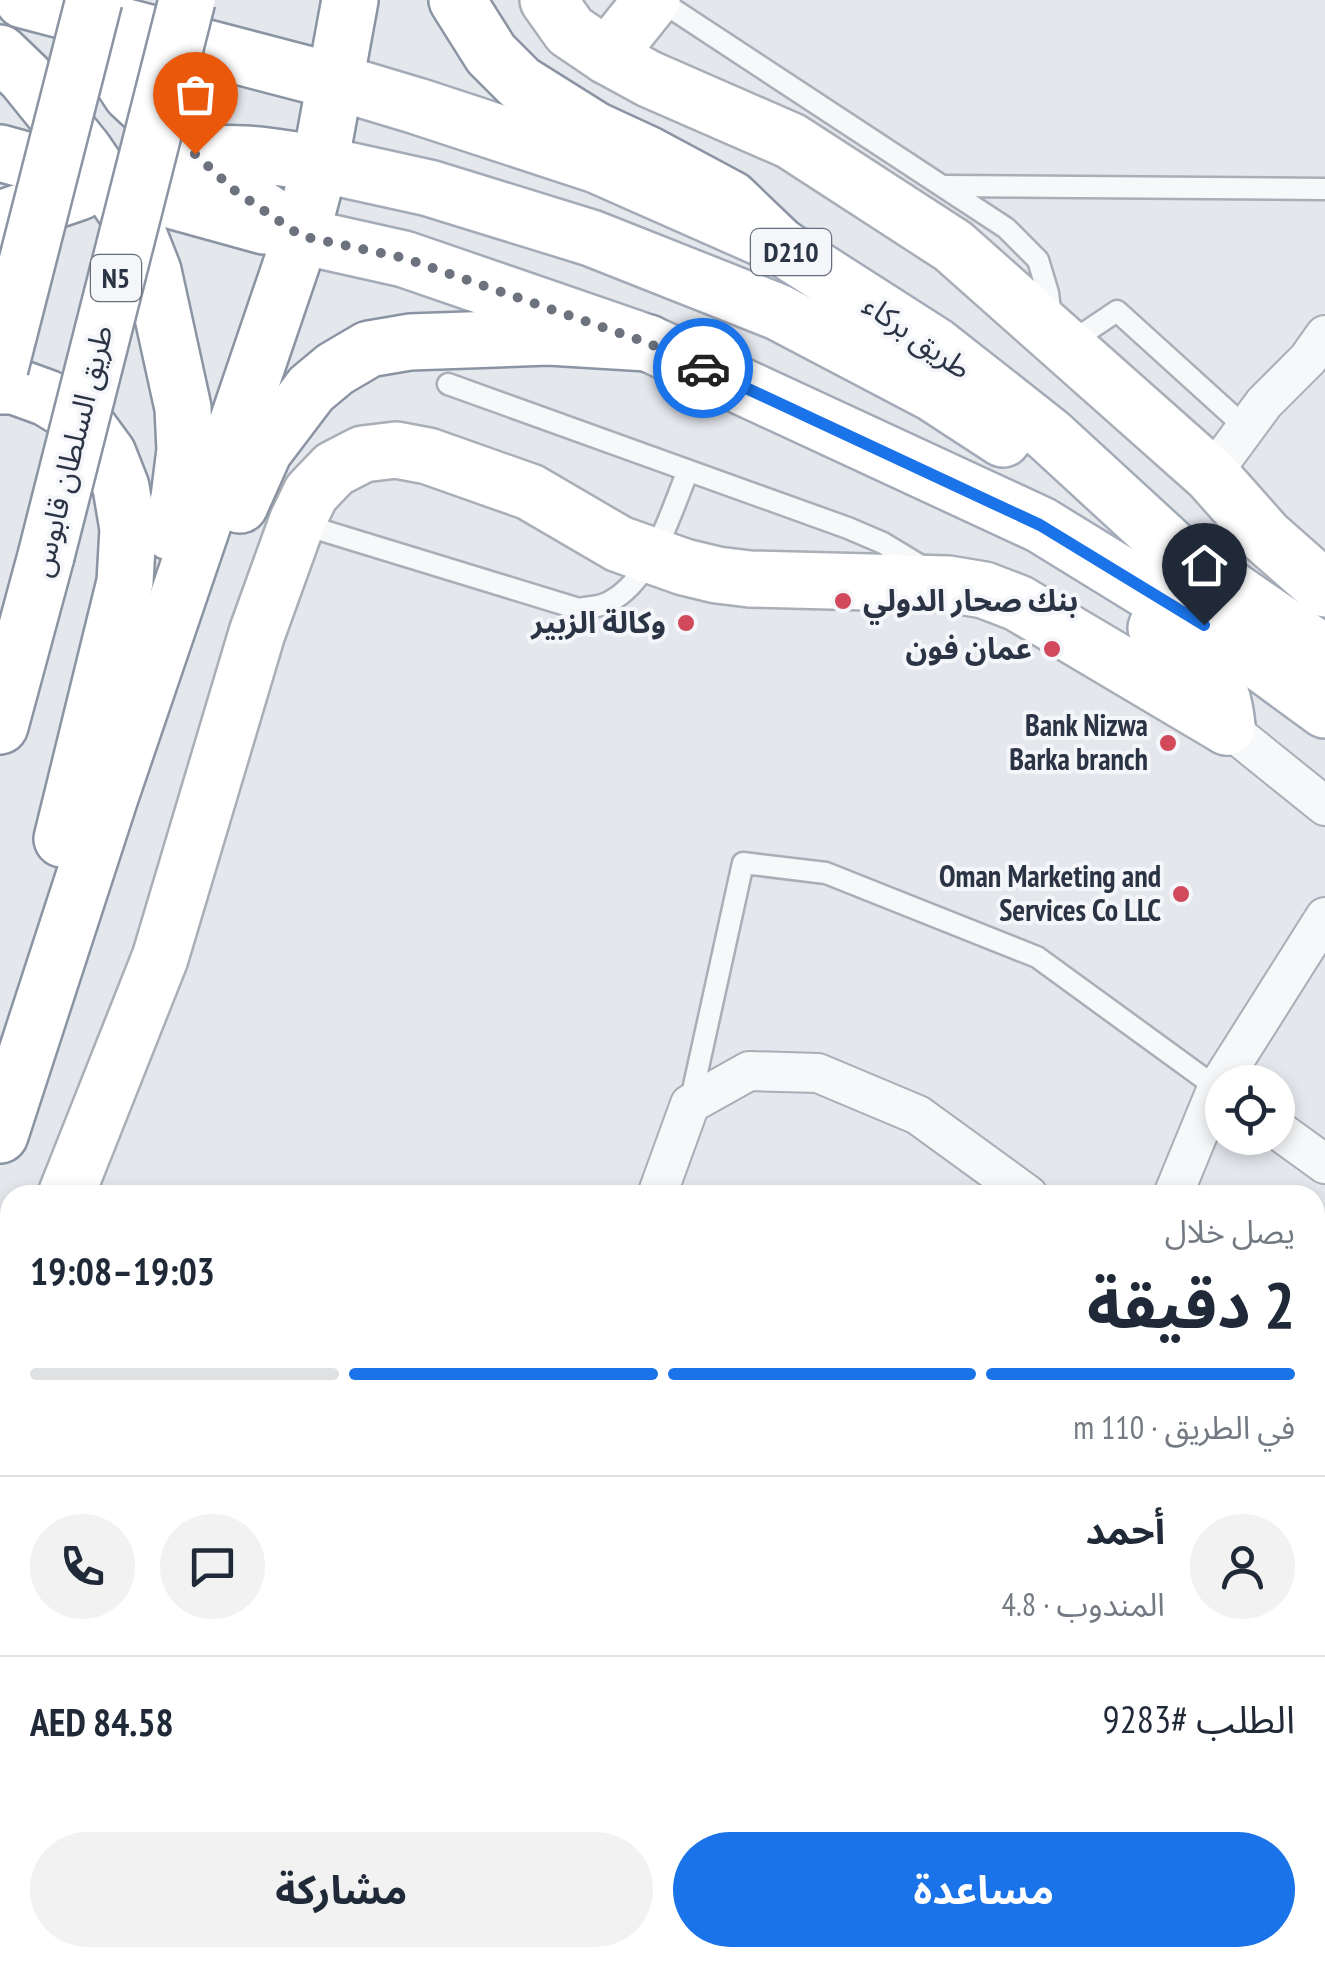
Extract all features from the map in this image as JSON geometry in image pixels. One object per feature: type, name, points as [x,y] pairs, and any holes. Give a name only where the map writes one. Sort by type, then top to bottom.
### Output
[{"type":"main road","name":"طريق بركاء","points":[[23,0],[112,15],[417,106],[597,166],[780,246],[936,346],[1050,435],[1173,550],[1325,654]]},
{"type":"main road","points":[[1,56],[48,56],[112,15],[205,0]]},
{"type":"main road","points":[[9,1110],[110,797],[301,236],[320,164],[350,0]]},
{"type":"main road","points":[[457,0],[490,54],[520,83],[595,130],[731,199],[780,246]]},
{"type":"main road","points":[[548,0],[570,31],[607,56],[648,79],[790,141],[953,246],[1212,476],[1266,537],[1325,589]]},
{"type":"main road","points":[[607,56],[655,0]]},
{"type":"main road","points":[[112,15],[131,94],[234,190],[301,236]]},
{"type":"main road","points":[[0,368],[112,15]]},
{"type":"main road","name":"طريق السلطان قابوس","points":[[0,726],[46,556],[112,15]]},
{"type":"main road","points":[[1,56],[26,77],[84,150],[134,224],[153,271],[183,408],[185,450],[179,498],[118,725],[110,797]]},
{"type":"main road","points":[[0,153],[301,236],[404,258],[648,343],[1040,525],[1236,645],[1325,710]]},
{"type":"main road","points":[[0,219],[195,154],[254,154],[429,188],[591,238],[778,312],[934,394],[1173,550]]},
{"type":"main road","points":[[404,258],[388,236],[388,212],[401,195],[429,188]]},
{"type":"main road","points":[[9,1110],[71,978],[244,496],[264,451],[311,388],[369,349],[410,342],[549,337],[648,343]]},
{"type":"main road","points":[[0,386],[14,386],[46,398],[83,420],[108,454],[121,486],[128,528],[125,582],[13,1038],[9,1110]]},
{"type":"main road","points":[[70,1185],[160,958],[296,522],[311,492],[334,469],[363,454],[396,450],[428,456],[501,480],[530,492],[619,544],[717,575],[948,584],[984,590],[1018,602],[1226,728]]},
{"type":"main road","points":[[1040,525],[1066,568],[1203,663],[1217,682],[1225,704],[1226,728]]},
{"type":"street","points":[[1212,476],[1264,403],[1325,336]]},
{"type":"street","points":[[1226,728],[1325,806]]},
{"type":"street","points":[[1235,1065],[1325,917]]},
{"type":"street","points":[[661,1185],[690,1104],[748,1071],[818,1074],[918,1115],[1014,1185]]},
{"type":"street","points":[[1177,1185],[1205,1124]]},
{"type":"street","points":[[1295,1142],[1325,1164]]},
{"type":"lane","points":[[655,0],[1006,228],[1038,260],[1059,340],[1117,311],[1246,428]]},
{"type":"lane","points":[[941,186],[1325,190]]},
{"type":"lane","points":[[448,384],[866,536],[917,562],[948,584]]},
{"type":"lane","points":[[296,522],[579,609],[608,603],[630,586],[652,556],[688,471]]},
{"type":"lane","points":[[690,1104],[743,863],[826,873],[1037,956],[1205,1079]]},
{"type":"way so far","points":[[195,154],[234,190],[301,236],[404,258],[648,343],[703,368]]},
{"type":"place","name":"بنك صحار الدولي","points":[[843,601]]},
{"type":"place","name":"وكالة الزبير","points":[[686,623]]},
{"type":"place","name":"عمان فون","points":[[1052,649]]},
{"type":"place","name":"Bank Nizwa Barka branch","points":[[1168,743]]},
{"type":"place","name":"Oman Marketing and Services Co LLC","points":[[1181,894]]},
{"type":"route","points":[[703,368],[1040,525],[1204,625]]}]
